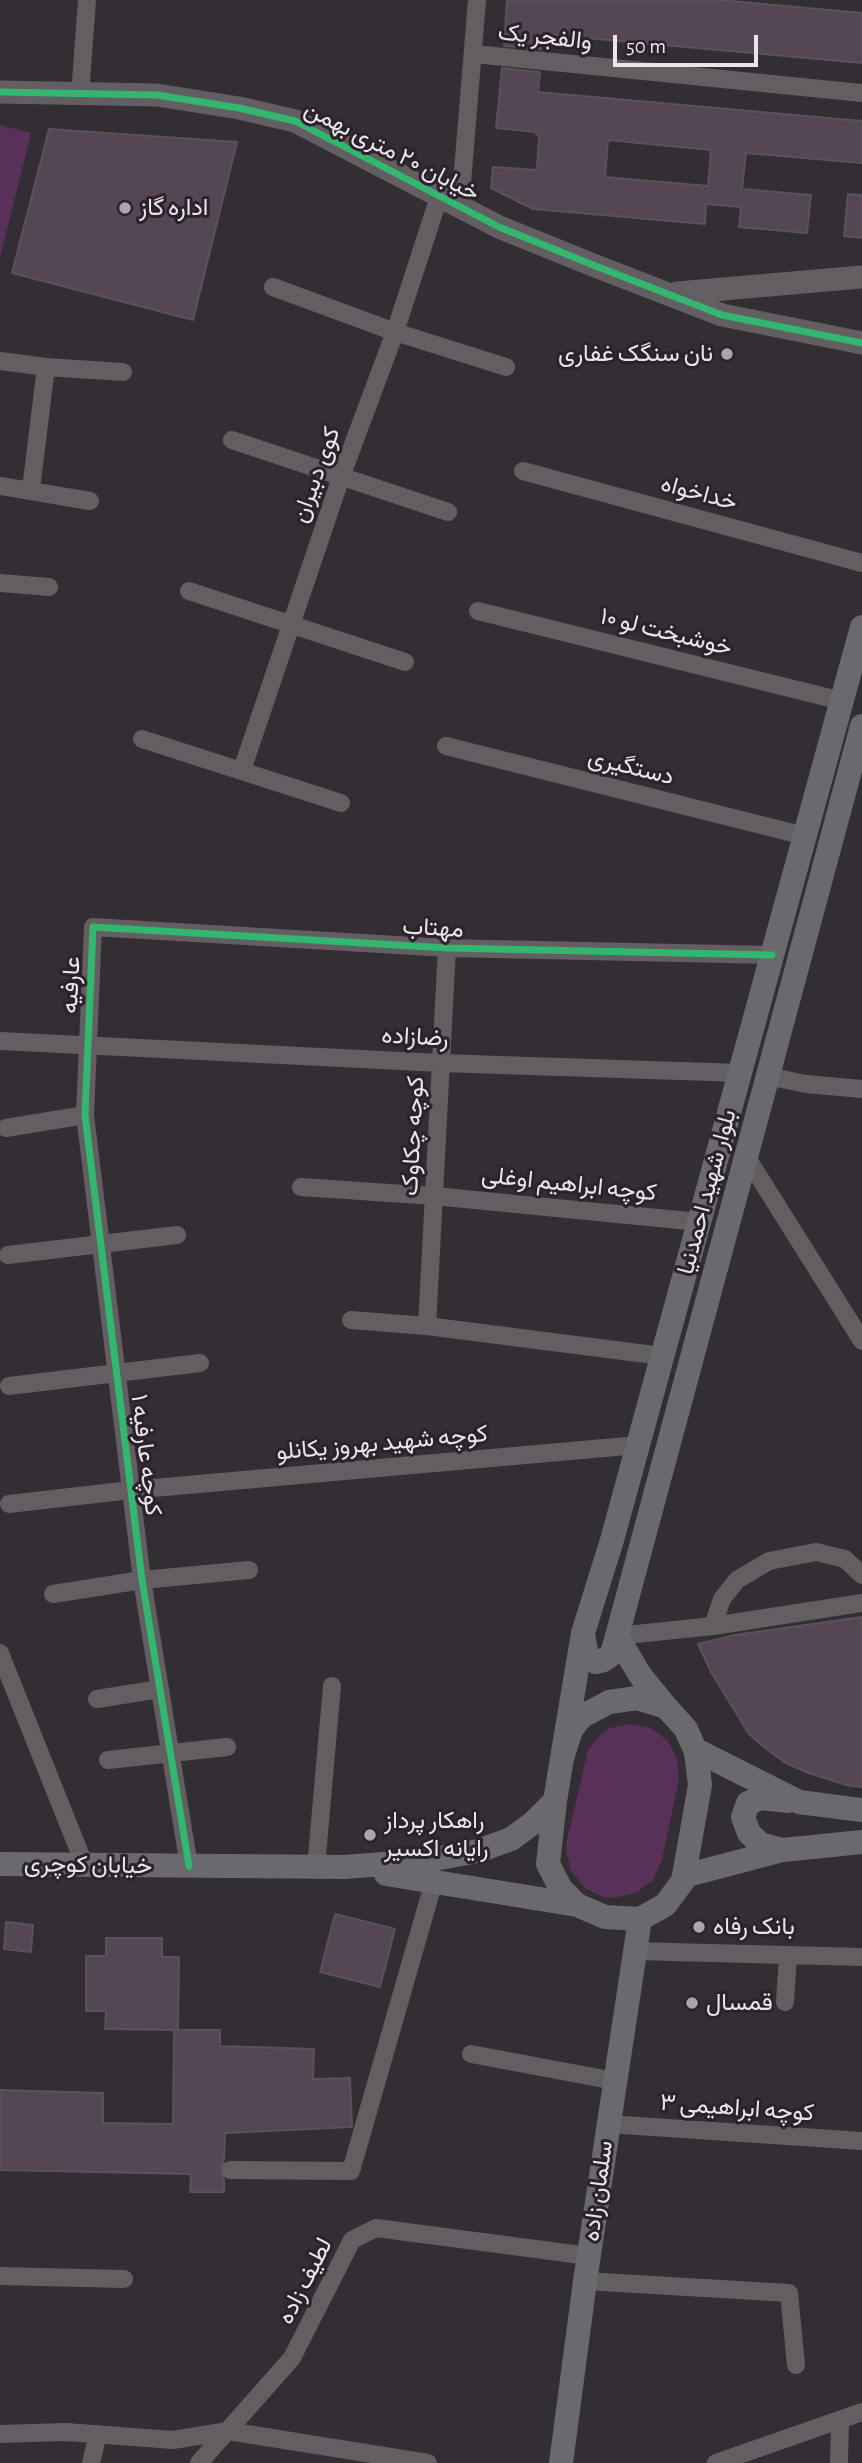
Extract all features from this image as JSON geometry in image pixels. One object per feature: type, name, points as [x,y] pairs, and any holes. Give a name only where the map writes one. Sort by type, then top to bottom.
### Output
[{"type":"main road","name":"بلوار شهید احمدنیا","points":[[562,1758],[583,1633],[638,1446],[862,627]]},
{"type":"main road","name":"بلوار شهید احمدنیا","points":[[617,1636],[862,726]]},
{"type":"main road","points":[[583,1633],[587,1657],[596,1662],[612,1654],[617,1636]]},
{"type":"main road","points":[[617,1636],[640,1675],[686,1729],[696,1750],[700,1784],[683,1881],[665,1905],[640,1919],[605,1917],[577,1905],[561,1889],[548,1864],[562,1758],[571,1730],[581,1717],[609,1702],[637,1698],[666,1707]]},
{"type":"main road","points":[[696,1750],[799,1802]]},
{"type":"main road","points":[[783,1850],[760,1844],[749,1833],[743,1817],[748,1803],[761,1798],[862,1811]]},
{"type":"main road","name":"خیابان کوچری","points":[[0,1864],[344,1867],[423,1861],[478,1851],[511,1839],[533,1823],[555,1801]]},
{"type":"main road","points":[[684,1876],[783,1850],[862,1842]]},
{"type":"main road","name":"خیابان کوچری","points":[[344,1867],[577,1905]]},
{"type":"main road","name":"سلمان زاده","points":[[561,2463],[608,2124],[640,1919]]},
{"type":"street","points":[[80,95],[88,0]]},
{"type":"street","points":[[460,207],[477,0]]},
{"type":"street","name":"والفجر یک","points":[[474,54],[862,93]]},
{"type":"street","name":"خیابان ۲۰ متری بهمن","points":[[0,92],[158,95],[239,108],[295,121],[499,228],[670,294],[862,277]]},
{"type":"street","name":"کوی دبیران","points":[[242,770],[439,197]]},
{"type":"street","points":[[273,287],[394,332],[506,367]]},
{"type":"street","points":[[670,294],[722,315],[862,343]]},
{"type":"street","points":[[0,361],[123,372]]},
{"type":"street","points":[[31,489],[46,367]]},
{"type":"street","points":[[232,440],[448,512]]},
{"type":"street","name":"خداخواه","points":[[523,471],[862,563]]},
{"type":"street","points":[[0,486],[31,489],[90,501]]},
{"type":"street","points":[[0,583],[49,587]]},
{"type":"street","points":[[189,591],[405,662]]},
{"type":"street","name":"خوشبخت لو ۱۰","points":[[478,611],[842,701]]},
{"type":"street","points":[[142,739],[341,803]]},
{"type":"street","name":"دستگیری","points":[[446,746],[805,836]]},
{"type":"street","name":"مهتاب","points":[[93,927],[447,948],[772,956]]},
{"type":"street","name":"عارفیه","points":[[87,1045],[93,927]]},
{"type":"street","name":"کوچه چکاوک","points":[[427,1326],[447,948]]},
{"type":"street","name":"رضازاده","points":[[0,1041],[441,1063],[740,1073]]},
{"type":"street","name":"کوچه عارفیه ۱","points":[[87,1045],[85,1115],[116,1374],[142,1580],[189,1866]]},
{"type":"street","points":[[767,1076],[806,1084],[862,1089]]},
{"type":"street","points":[[6,1128],[85,1115]]},
{"type":"street","points":[[746,1156],[862,1342]]},
{"type":"street","name":"کوچه ابراهیم اوغلی","points":[[301,1188],[434,1196],[699,1222]]},
{"type":"street","points":[[8,1255],[177,1235]]},
{"type":"street","points":[[351,1320],[427,1326],[662,1356]]},
{"type":"street","points":[[9,1385],[200,1363]]},
{"type":"street","name":"کوچه شهید بهروز یکانلو","points":[[9,1504],[131,1490],[638,1446]]},
{"type":"street","points":[[713,1626],[722,1598],[737,1580],[769,1562],[816,1552],[845,1559],[862,1575]]},
{"type":"street","points":[[53,1594],[142,1580],[249,1570]]},
{"type":"street","points":[[617,1636],[713,1626],[862,1603]]},
{"type":"street","points":[[0,1653],[85,1866]]},
{"type":"street","points":[[316,1867],[332,1686]]},
{"type":"street","points":[[97,1699],[160,1689]]},
{"type":"street","points":[[107,1760],[227,1747]]},
{"type":"street","points":[[230,2170],[352,2171],[434,1881]]},
{"type":"street","points":[[635,1951],[862,1957]]},
{"type":"street","points":[[785,2002],[788,1955]]},
{"type":"street","points":[[471,2053],[615,2081]]},
{"type":"street","name":"کوچه ابراهیمی ۳","points":[[608,2124],[862,2141]]},
{"type":"street","name":"لطیف زاده","points":[[199,2463],[292,2358],[352,2240],[376,2228],[587,2269],[789,2293],[796,2365]]},
{"type":"street","points":[[0,2276],[124,2279]]},
{"type":"street","points":[[716,2463],[862,2412]]},
{"type":"street","points":[[839,2463],[840,2420]]},
{"type":"street","points":[[0,2434],[66,2432],[173,2440],[228,2431],[428,2463]]},
{"type":"street","points":[[91,2463],[98,2434]]},
{"type":"shaded area","points":[[0,125],[31,133],[0,257]]},
{"type":"shaded area","points":[[630,1724],[651,1728],[668,1741],[677,1759],[679,1779],[662,1860],[653,1880],[636,1893],[614,1898],[603,1897],[585,1888],[571,1871],[566,1851],[567,1840],[588,1750],[601,1734],[610,1728]]},
{"type":"building","points":[[507,0],[720,0],[862,13],[862,63],[542,34],[541,49],[504,46]]},
{"type":"building","points":[[502,68],[540,72],[538,92],[862,121],[862,163],[746,153],[742,189],[811,195],[807,233],[739,227],[741,207],[706,204],[705,224],[533,209],[491,188],[493,167],[537,170],[539,135],[537,132],[496,128]],"holes":[[[608,140],[711,150],[708,186],[605,177]]]},
{"type":"building","name":"اداره گاز","points":[[49,129],[237,142],[193,320],[12,273]]},
{"type":"building","points":[[848,194],[862,195],[862,238],[844,236]]},
{"type":"building","points":[[862,1617],[862,1787],[846,1785],[806,1772],[784,1762],[765,1748],[749,1734],[711,1672],[698,1644],[735,1635]]},
{"type":"building","points":[[335,1914],[395,1929],[380,1987],[320,1972]]},
{"type":"building","points":[[6,1922],[33,1925],[31,1952],[4,1949]]},
{"type":"building","points":[[106,1938],[162,1938],[162,1957],[179,1957],[178,2030],[220,2030],[220,2046],[314,2049],[313,2079],[350,2078],[352,2127],[225,2133],[224,2160],[219,2169],[224,2180],[224,2192],[190,2192],[191,2174],[0,2170],[0,2090],[103,2093],[103,2123],[173,2124],[174,2030],[105,2029],[106,2011],[86,2011],[86,1956],[106,1956]]},
{"type":"cycle path","points":[[0,92],[157,95],[239,108],[295,121],[499,227],[598,267],[722,315],[862,343]]},
{"type":"cycle path","points":[[189,1866],[142,1580],[85,1115],[93,927],[447,948],[772,955]]},
{"type":"place","name":"اداره گاز","points":[[125,208]]},
{"type":"place","name":"نان سنگک غفاری","points":[[727,354]]},
{"type":"place","name":"راهکار پرداز رایانه اکسیر","points":[[370,1835]]},
{"type":"place","name":"بانک رفاه","points":[[699,1927]]},
{"type":"place","name":"قمسال","points":[[692,2003]]}]
